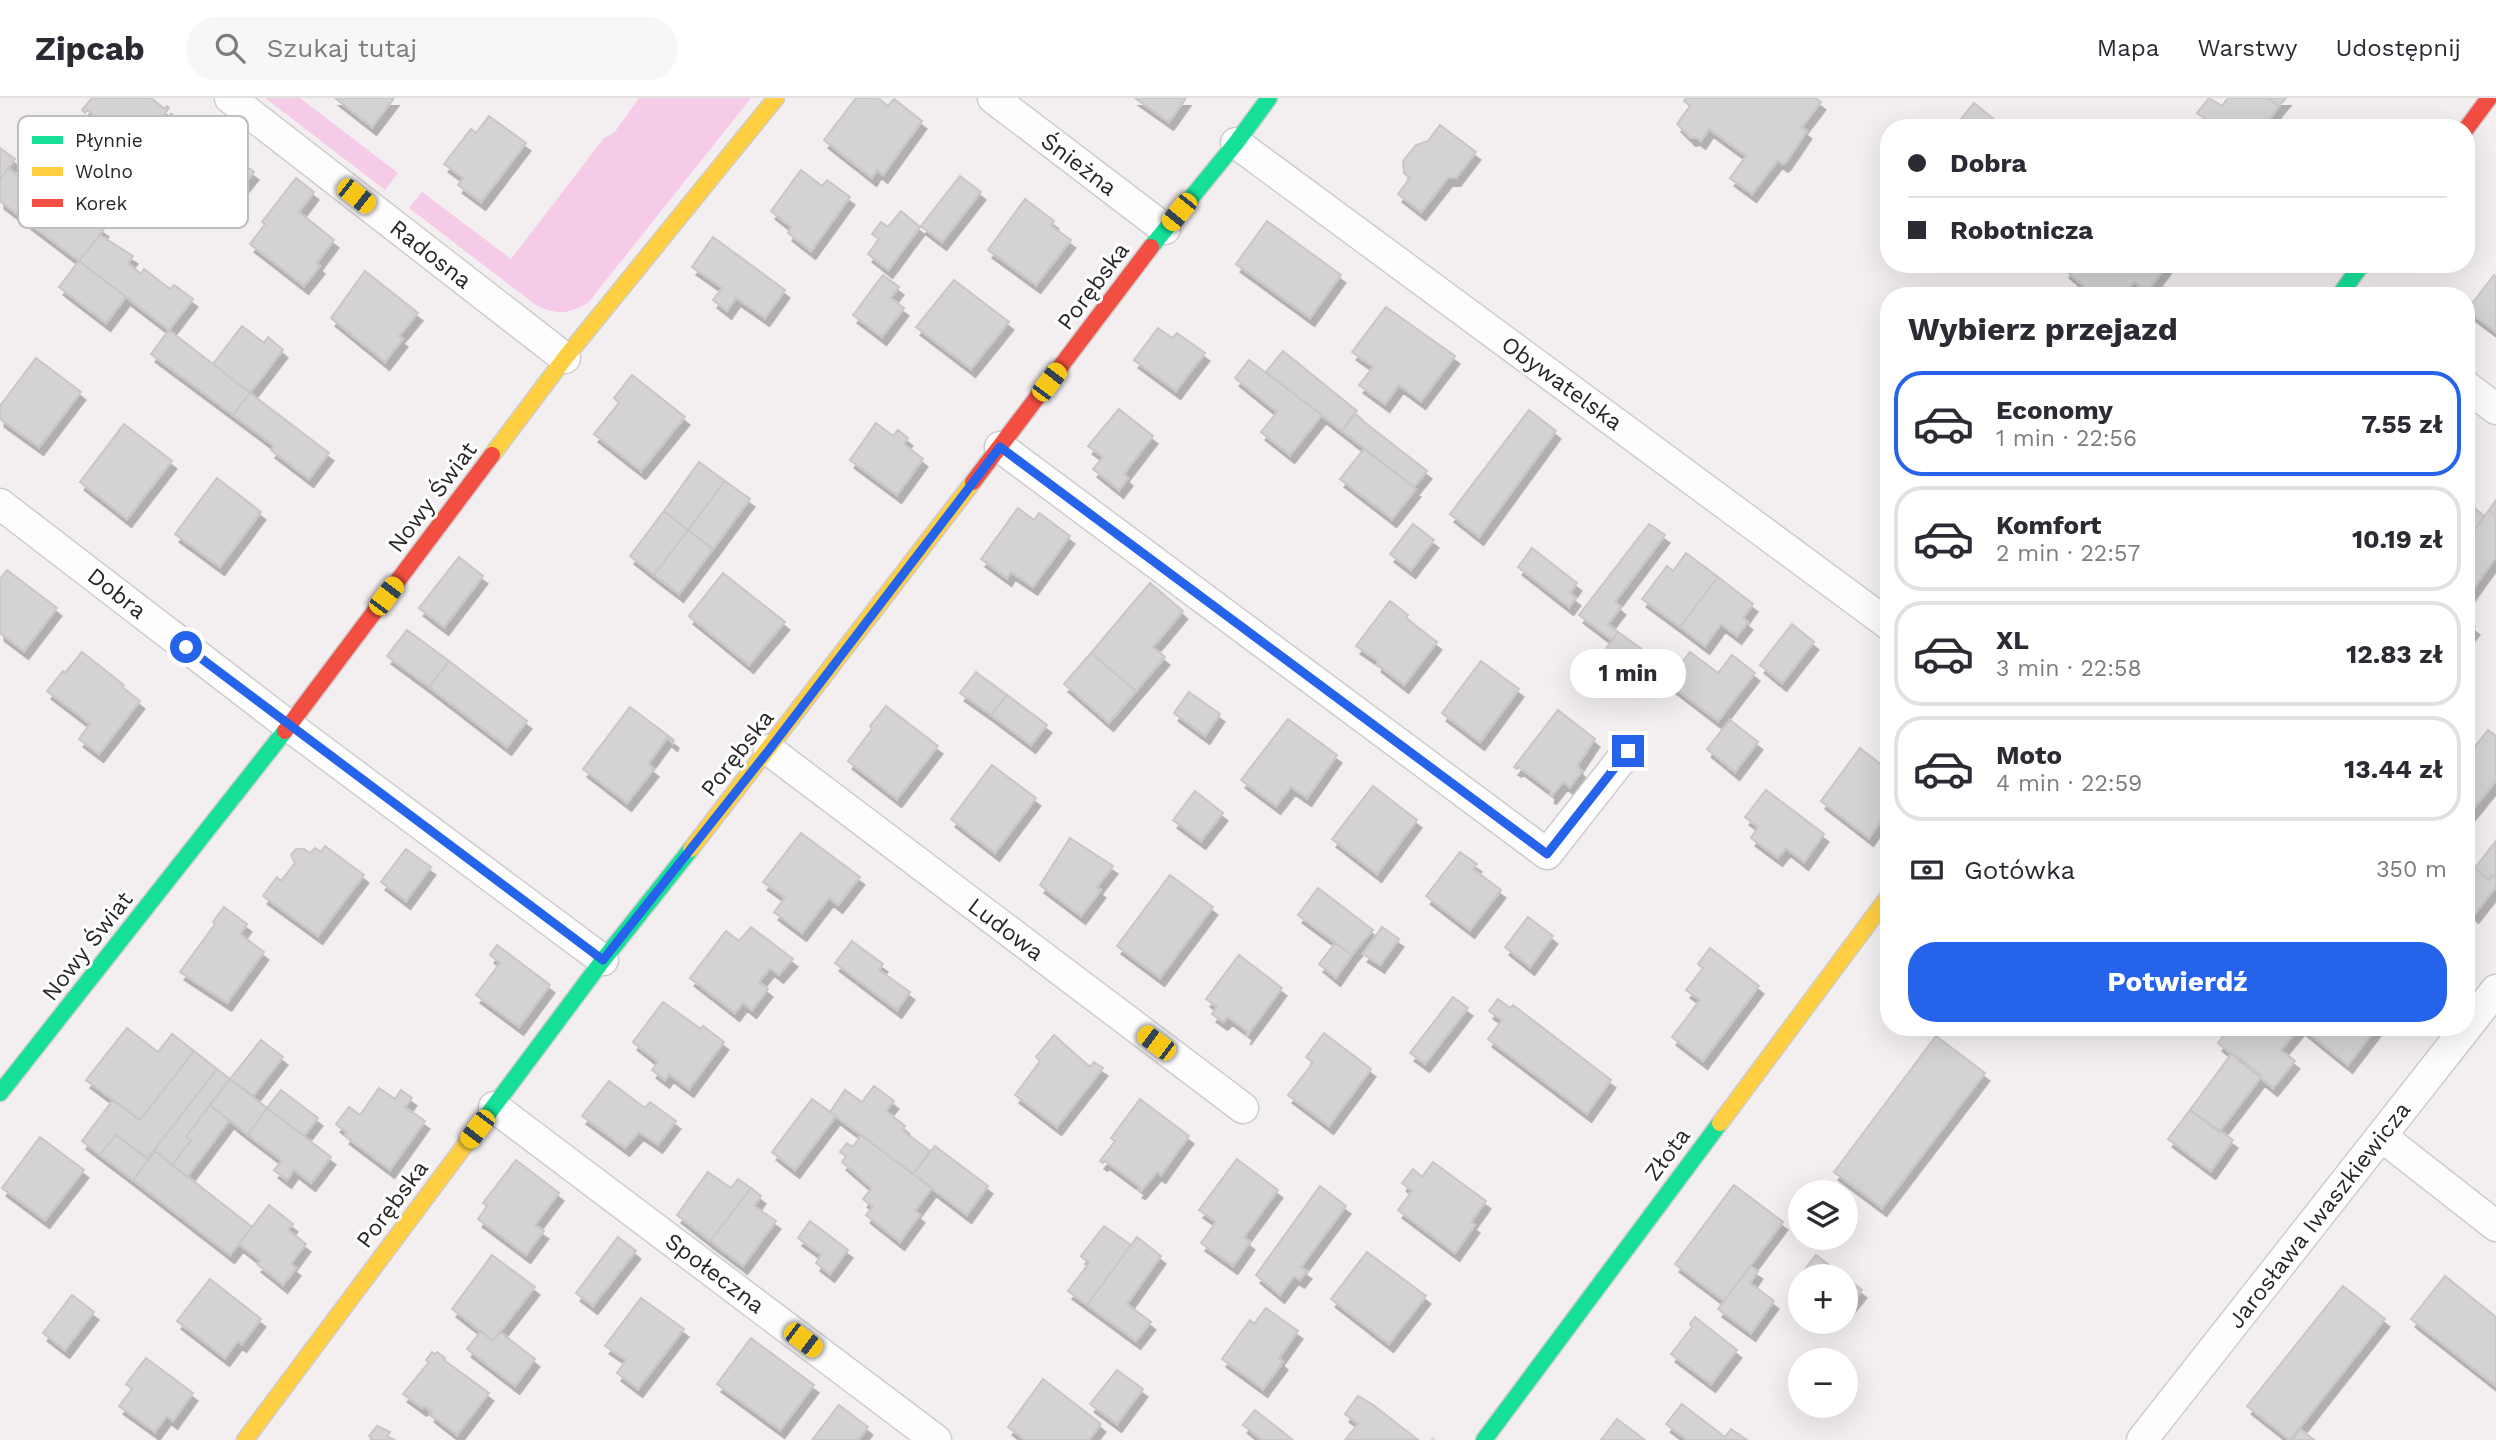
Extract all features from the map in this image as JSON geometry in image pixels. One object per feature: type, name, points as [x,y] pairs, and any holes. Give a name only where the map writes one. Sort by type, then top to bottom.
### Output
[{"type":"street","name":"Radosna","points":[[230,98],[565,358]]},
{"type":"street","name":"Nowy Świat","points":[[0,1093],[289,726],[565,358],[776,98]]},
{"type":"street","name":"Śnieżna","points":[[993,98],[1165,229]]},
{"type":"street","name":"Porębska","points":[[245,1440],[603,960],[769,750],[1165,229],[1236,143],[1269,98]]},
{"type":"street","points":[[2473,119],[2489,98]]},
{"type":"street","name":"Obywatelska","points":[[1236,143],[1880,618]]},
{"type":"street","points":[[2475,393],[2496,409]]},
{"type":"street","points":[[1000,447],[1547,854],[1628,751]]},
{"type":"street","name":"Dobra","points":[[0,504],[289,726],[603,960]]},
{"type":"street","name":"Ludowa","points":[[769,750],[1243,1108]]},
{"type":"street","name":"Złota","points":[[1484,1440],[1880,908]]},
{"type":"street","name":"Jarosława Iwaszkiewicza","points":[[2475,1017],[2496,990]]},
{"type":"street","name":"Jarosława Iwaszkiewicza","points":[[2142,1440],[2460,1036]]},
{"type":"street","name":"Społeczna","points":[[494,1107],[936,1440]]},
{"type":"street","points":[[2381,1136],[2496,1226]]},
{"type":"shaded area","points":[[265,98],[300,98],[398,173],[385,190]]},
{"type":"shaded area","points":[[639,98],[751,98],[588,303],[581,307],[563,312],[537,306],[409,208],[422,192],[511,259],[604,138],[614,133]]},
{"type":"building","points":[[92,98],[151,98],[165,109],[167,106],[169,108],[163,116],[95,116],[82,110]]},
{"type":"building","points":[[335,98],[394,98],[372,127]]},
{"type":"building","points":[[856,98],[878,98],[888,106],[894,99],[922,121],[883,175],[877,170],[872,178],[824,140]]},
{"type":"building","points":[[1135,98],[1186,98],[1169,122]]},
{"type":"building","points":[[1686,98],[1816,98],[1821,102],[1802,127],[1807,131],[1786,162],[1783,164],[1778,160],[1752,194],[1730,178],[1746,156],[1709,129],[1701,141],[1696,137],[1691,138],[1677,124],[1690,106],[1684,101]]},
{"type":"building","points":[[2209,98],[2222,106],[2228,98],[2267,98],[2279,106],[2270,119],[2206,119],[2197,113]]},
{"type":"building","points":[[2267,98],[2286,98],[2279,106]]},
{"type":"building","points":[[1974,103],[1994,119],[1961,119]]},
{"type":"building","points":[[489,116],[526,143],[481,202],[458,185],[463,178],[444,164],[471,129],[476,133]]},
{"type":"building","points":[[1440,125],[1476,152],[1456,178],[1448,178],[1421,212],[1398,194],[1410,178],[1404,173],[1403,161],[1416,145],[1428,141]]},
{"type":"building","points":[[0,148],[15,159],[0,179]]},
{"type":"building","points":[[248,167],[254,172],[248,180]]},
{"type":"building","points":[[8,168],[18,176],[18,215],[0,201],[0,179]]},
{"type":"building","points":[[801,170],[822,186],[827,180],[850,197],[811,251],[788,233],[791,227],[771,211]]},
{"type":"building","points":[[960,176],[981,192],[942,242],[921,226]]},
{"type":"building","points":[[296,178],[314,192],[299,212],[334,240],[317,263],[320,266],[304,286],[250,244],[265,224],[262,222]]},
{"type":"building","points":[[1025,199],[1054,221],[1051,226],[1071,240],[1036,285],[988,250]]},
{"type":"building","points":[[901,211],[920,227],[888,270],[868,254],[879,239],[872,234],[881,222],[888,227]]},
{"type":"building","points":[[1267,221],[1341,275],[1310,318],[1236,264]]},
{"type":"building","points":[[36,228],[104,229],[79,261]]},
{"type":"building","points":[[100,235],[133,256],[128,263],[141,274],[144,269],[170,289],[174,285],[193,299],[169,330],[79,261]]},
{"type":"building","points":[[713,237],[785,290],[765,318],[736,298],[727,311],[713,300],[722,288],[692,267]]},
{"type":"building","points":[[79,261],[126,297],[106,323],[59,287]]},
{"type":"building","points":[[365,271],[418,313],[399,336],[403,339],[385,362],[331,318]]},
{"type":"building","points":[[2069,273],[2161,273],[2151,287],[2140,287],[2134,282],[2130,287],[2084,286]]},
{"type":"building","points":[[883,275],[899,287],[891,298],[904,308],[882,337],[853,315]]},
{"type":"building","points":[[2494,275],[2496,332],[2475,316],[2475,300]]},
{"type":"building","points":[[954,280],[1009,322],[971,369],[916,327]]},
{"type":"building","points":[[1386,307],[1455,356],[1421,401],[1399,385],[1385,404],[1359,385],[1373,367],[1352,352]]},
{"type":"building","points":[[242,326],[264,343],[268,337],[283,350],[250,393],[213,364]]},
{"type":"building","points":[[1158,328],[1172,338],[1177,333],[1205,353],[1176,391],[1134,360]]},
{"type":"building","points":[[169,330],[250,393],[233,415],[151,354]]},
{"type":"building","points":[[1283,351],[1357,411],[1342,431],[1266,372]]},
{"type":"building","points":[[36,358],[81,392],[39,447],[0,419],[0,406]]},
{"type":"building","points":[[1249,360],[1322,415],[1290,455],[1261,432],[1277,412],[1235,378]]},
{"type":"building","points":[[632,375],[685,417],[641,471],[594,434],[619,403],[614,398]]},
{"type":"building","points":[[250,393],[329,453],[309,479],[271,450],[274,446],[233,415]]},
{"type":"building","points":[[1119,409],[1153,436],[1124,474],[1128,478],[1119,490],[1093,469],[1103,457],[1088,446]]},
{"type":"building","points":[[1529,410],[1556,431],[1479,537],[1450,514]]},
{"type":"building","points":[[1354,414],[1427,471],[1414,487],[1342,431]]},
{"type":"building","points":[[876,423],[893,436],[898,430],[908,438],[904,444],[923,459],[897,495],[850,460]]},
{"type":"building","points":[[124,424],[172,461],[127,519],[80,482]]},
{"type":"building","points":[[1364,449],[1416,489],[1392,519],[1340,479]]},
{"type":"building","points":[[699,462],[725,481],[688,530],[664,511]]},
{"type":"building","points":[[217,478],[261,512],[220,567],[175,534]]},
{"type":"building","points":[[725,481],[750,499],[713,549],[688,530]]},
{"type":"building","points":[[2496,500],[2496,516],[2489,510]]},
{"type":"building","points":[[1018,508],[1034,520],[1039,513],[1070,536],[1033,587],[1011,572],[1007,578],[981,559]]},
{"type":"building","points":[[2475,509],[2484,516],[2475,528]]},
{"type":"building","points":[[2489,510],[2496,516],[2496,557],[2475,586],[2475,529]]},
{"type":"building","points":[[664,511],[688,530],[654,575],[630,556]]},
{"type":"building","points":[[1413,524],[1434,540],[1411,570],[1390,554]]},
{"type":"building","points":[[1649,524],[1665,535],[1615,602],[1621,607],[1608,624],[1618,632],[1612,640],[1579,615]]},
{"type":"building","points":[[688,530],[713,549],[679,594],[654,575]]},
{"type":"building","points":[[1532,548],[1577,583],[1570,593],[1576,598],[1569,607],[1518,567]]},
{"type":"building","points":[[1686,553],[1718,577],[1680,627],[1642,599],[1667,566],[1673,571]]},
{"type":"building","points":[[459,557],[483,576],[444,627],[419,608]]},
{"type":"building","points":[[7,570],[57,608],[24,651],[0,633],[0,579]]},
{"type":"building","points":[[723,573],[785,622],[749,665],[689,616]]},
{"type":"building","points":[[1718,577],[1753,604],[1743,618],[1748,622],[1737,636],[1721,624],[1705,646],[1680,627]]},
{"type":"building","points":[[1150,583],[1183,611],[1153,647],[1165,657],[1136,691],[1091,653]]},
{"type":"building","points":[[1390,601],[1408,615],[1406,618],[1437,642],[1404,685],[1377,664],[1378,661],[1356,646]]},
{"type":"building","points":[[1792,624],[1814,642],[1782,683],[1760,665]]},
{"type":"building","points":[[407,630],[449,661],[429,687],[387,656]]},
{"type":"building","points":[[1618,632],[1653,657],[1630,689],[1595,664]]},
{"type":"building","points":[[82,652],[140,701],[99,754],[79,739],[90,724],[47,691]]},
{"type":"building","points":[[1690,652],[1718,673],[1732,655],[1755,673],[1718,721],[1667,682]]},
{"type":"building","points":[[1091,653],[1136,691],[1109,723],[1064,684]]},
{"type":"building","points":[[449,661],[527,721],[507,747],[429,687]]},
{"type":"building","points":[[1481,661],[1519,689],[1480,742],[1442,713]]},
{"type":"building","points":[[976,672],[1007,695],[991,715],[960,693]]},
{"type":"building","points":[[1189,692],[1220,714],[1205,736],[1174,713]]},
{"type":"building","points":[[1007,695],[1047,725],[1031,745],[991,715]]},
{"type":"building","points":[[886,706],[938,746],[897,799],[848,761]]},
{"type":"building","points":[[630,707],[674,740],[673,743],[667,738],[648,764],[654,769],[627,803],[583,769]]},
{"type":"building","points":[[1558,710],[1595,739],[1577,766],[1582,771],[1570,787],[1563,782],[1552,796],[1551,791],[1519,767],[1514,767]]},
{"type":"building","points":[[1288,719],[1337,755],[1307,798],[1291,787],[1276,806],[1241,780]]},
{"type":"building","points":[[1730,720],[1758,742],[1735,772],[1707,749]]},
{"type":"building","points":[[2488,730],[2496,736],[2496,781],[2475,807],[2475,747]]},
{"type":"building","points":[[1860,748],[1880,764],[1880,822],[1869,838],[1821,801]]},
{"type":"building","points":[[992,765],[1036,798],[995,853],[951,819]]},
{"type":"building","points":[[1373,786],[1417,820],[1377,874],[1332,839]]},
{"type":"building","points":[[1766,790],[1824,834],[1804,862],[1786,848],[1778,858],[1751,838],[1758,827],[1745,817]]},
{"type":"building","points":[[1195,791],[1223,813],[1201,841],[1173,820]]},
{"type":"building","points":[[801,833],[860,877],[838,905],[829,898],[802,933],[774,912],[785,898],[763,882]]},
{"type":"building","points":[[1070,838],[1113,866],[1097,887],[1101,890],[1081,916],[1040,885]]},
{"type":"building","points":[[2496,841],[2496,877],[2493,875],[2489,880],[2475,868]]},
{"type":"building","points":[[325,846],[364,875],[318,936],[263,896],[277,877],[281,881],[295,863],[291,855],[296,849],[304,849],[310,853],[315,848],[321,852]]},
{"type":"building","points":[[406,849],[431,867],[406,901],[381,882]]},
{"type":"building","points":[[1460,852],[1477,864],[1473,869],[1501,890],[1470,930],[1426,896]]},
{"type":"building","points":[[2475,868],[2489,880],[2493,875],[2496,877],[2496,887],[2475,914]]},
{"type":"building","points":[[1170,875],[1213,907],[1160,978],[1117,946]]},
{"type":"building","points":[[1318,888],[1373,930],[1352,955],[1298,915]]},
{"type":"building","points":[[224,907],[247,924],[240,934],[264,952],[227,1003],[180,972]]},
{"type":"building","points":[[1528,917],[1553,936],[1530,967],[1505,947]]},
{"type":"building","points":[[751,927],[793,959],[779,975],[770,968],[759,982],[768,989],[752,1010],[743,1003],[735,1013],[690,978],[726,931],[739,941]]},
{"type":"building","points":[[1382,927],[1399,939],[1380,965],[1363,954]]},
{"type":"building","points":[[852,941],[883,964],[879,970],[910,992],[897,1010],[835,963]]},
{"type":"building","points":[[1335,943],[1352,955],[1336,978],[1319,964]]},
{"type":"building","points":[[497,945],[550,985],[519,1027],[476,995],[500,963],[490,955]]},
{"type":"building","points":[[1710,948],[1759,986],[1703,1061],[1672,1037],[1700,1000],[1686,990],[1703,968],[1698,964]]},
{"type":"building","points":[[1239,955],[1282,988],[1246,1037],[1248,1032],[1228,1017],[1223,1022],[1212,1014],[1217,1007],[1206,999]]},
{"type":"building","points":[[1453,997],[1468,1008],[1425,1064],[1410,1053]]},
{"type":"building","points":[[1498,999],[1510,1008],[1513,1005],[1611,1080],[1587,1114],[1488,1039],[1502,1020],[1489,1011]]},
{"type":"building","points":[[663,1002],[724,1042],[689,1089],[669,1074],[665,1080],[652,1070],[658,1062],[633,1042]]},
{"type":"building","points":[[127,1028],[158,1052],[172,1034],[194,1051],[140,1120],[86,1080]]},
{"type":"building","points":[[1324,1033],[1371,1069],[1329,1126],[1288,1095],[1313,1063],[1306,1057]]},
{"type":"building","points":[[1054,1035],[1090,1067],[1094,1062],[1103,1068],[1057,1127],[1015,1095],[1040,1061],[1036,1057]]},
{"type":"building","points":[[1936,1036],[1985,1073],[1882,1208],[1858,1190],[1858,1180],[1845,1180],[1834,1172]]},
{"type":"building","points":[[2223,1036],[2293,1036],[2281,1050],[2295,1061],[2273,1088],[2218,1043]]},
{"type":"building","points":[[2312,1036],[2370,1036],[2348,1065]]},
{"type":"building","points":[[261,1040],[283,1057],[253,1096],[230,1079]]},
{"type":"building","points":[[194,1051],[217,1069],[147,1159],[116,1135],[100,1155],[82,1141],[113,1100],[140,1120]]},
{"type":"building","points":[[2232,1053],[2262,1076],[2219,1132],[2190,1110]]},
{"type":"building","points":[[217,1069],[230,1079],[186,1137],[191,1140],[172,1165],[154,1150]]},
{"type":"building","points":[[230,1079],[267,1108],[248,1135],[210,1105]]},
{"type":"building","points":[[609,1081],[645,1108],[650,1102],[676,1121],[658,1145],[639,1132],[625,1148],[582,1116]]},
{"type":"building","points":[[874,1086],[894,1101],[886,1111],[905,1126],[902,1130],[930,1151],[913,1174],[830,1112],[845,1090],[862,1102]]},
{"type":"building","points":[[379,1088],[395,1099],[401,1090],[412,1098],[405,1107],[425,1121],[390,1170],[345,1136],[347,1133],[336,1124],[349,1107],[360,1115]]},
{"type":"building","points":[[281,1090],[318,1118],[304,1136],[267,1108]]},
{"type":"building","points":[[812,1099],[836,1116],[795,1170],[772,1152]]},
{"type":"building","points":[[1140,1099],[1189,1136],[1161,1175],[1157,1172],[1141,1191],[1138,1190],[1140,1187],[1105,1161],[1100,1161],[1115,1141],[1111,1138]]},
{"type":"building","points":[[210,1105],[229,1121],[187,1177],[172,1165],[191,1140],[186,1137]]},
{"type":"building","points":[[267,1108],[331,1157],[311,1183],[294,1170],[287,1180],[274,1170],[282,1161],[248,1135]]},
{"type":"building","points":[[2190,1110],[2233,1140],[2211,1171],[2168,1139]]},
{"type":"building","points":[[116,1135],[149,1159],[133,1180],[100,1155]]},
{"type":"building","points":[[861,1135],[932,1188],[915,1211],[920,1215],[900,1242],[866,1215],[873,1207],[863,1199],[872,1188],[842,1162],[846,1156],[840,1152],[847,1143],[853,1147]]},
{"type":"building","points":[[40,1137],[84,1170],[45,1220],[2,1188]]},
{"type":"building","points":[[935,1146],[988,1186],[967,1215],[913,1174]]},
{"type":"building","points":[[155,1151],[252,1227],[230,1255],[133,1180]]},
{"type":"building","points":[[1237,1159],[1278,1190],[1244,1237],[1250,1242],[1233,1266],[1201,1243],[1216,1222],[1199,1210]]},
{"type":"building","points":[[516,1160],[559,1193],[535,1225],[544,1231],[526,1255],[478,1219],[487,1206],[483,1203]]},
{"type":"building","points":[[1433,1162],[1486,1201],[1471,1222],[1475,1225],[1455,1253],[1398,1210],[1412,1191],[1402,1183],[1413,1169],[1422,1177]]},
{"type":"building","points":[[708,1172],[731,1188],[738,1179],[751,1188],[710,1241],[677,1215]]},
{"type":"building","points":[[1734,1185],[1783,1222],[1724,1301],[1675,1264]]},
{"type":"building","points":[[1320,1186],[1346,1206],[1301,1267],[1307,1271],[1300,1280],[1294,1276],[1280,1295],[1256,1275]]},
{"type":"building","points":[[751,1188],[761,1196],[754,1206],[776,1221],[743,1266],[710,1241]]},
{"type":"building","points":[[269,1205],[293,1224],[288,1230],[306,1244],[291,1264],[296,1268],[283,1285],[257,1264],[261,1261],[239,1244]]},
{"type":"building","points":[[810,1221],[848,1250],[830,1274],[816,1263],[821,1255],[798,1238]]},
{"type":"building","points":[[1104,1226],[1131,1245],[1087,1305],[1068,1291],[1089,1263],[1081,1256]]},
{"type":"building","points":[[618,1237],[636,1251],[593,1306],[576,1293]]},
{"type":"building","points":[[1137,1237],[1161,1256],[1127,1304],[1151,1322],[1136,1341],[1087,1305]]},
{"type":"building","points":[[1367,1252],[1426,1296],[1389,1344],[1331,1299]]},
{"type":"building","points":[[492,1255],[535,1287],[493,1341],[452,1309]]},
{"type":"building","points":[[1816,1255],[1828,1264],[1809,1264]]},
{"type":"building","points":[[1750,1266],[1758,1271],[1750,1283],[1774,1301],[1751,1333],[1718,1309]]},
{"type":"building","points":[[2445,1276],[2496,1317],[2496,1386],[2411,1319]]},
{"type":"building","points":[[210,1279],[261,1319],[242,1344],[238,1341],[225,1358],[177,1321]]},
{"type":"building","points":[[2343,1286],[2385,1319],[2290,1440],[2247,1406]]},
{"type":"building","points":[[72,1295],[94,1312],[65,1350],[43,1333]]},
{"type":"building","points":[[641,1298],[684,1329],[638,1389],[617,1373],[626,1360],[605,1346]]},
{"type":"building","points":[[1266,1308],[1298,1331],[1279,1358],[1283,1362],[1263,1389],[1222,1359],[1250,1320],[1254,1324]]},
{"type":"building","points":[[1695,1317],[1737,1350],[1711,1384],[1671,1354],[1692,1327],[1690,1324]]},
{"type":"building","points":[[481,1331],[493,1341],[500,1332],[535,1359],[515,1386],[467,1349]]},
{"type":"building","points":[[751,1338],[814,1385],[780,1430],[717,1384]]},
{"type":"building","points":[[432,1352],[437,1352],[489,1393],[457,1435],[430,1414],[432,1412],[403,1394],[429,1362],[426,1360]]},
{"type":"building","points":[[146,1358],[193,1393],[173,1421],[167,1416],[155,1432],[119,1406],[132,1389],[126,1384]]},
{"type":"building","points":[[1117,1370],[1143,1389],[1117,1424],[1090,1404]]},
{"type":"building","points":[[1043,1379],[1101,1424],[1089,1440],[1025,1440],[1008,1427]]},
{"type":"building","points":[[1358,1396],[1417,1439],[1345,1440],[1358,1424],[1345,1414]]},
{"type":"building","points":[[1682,1404],[1725,1437],[1731,1429],[1747,1440],[1687,1440],[1666,1424]]},
{"type":"building","points":[[839,1405],[868,1427],[858,1440],[812,1440]]},
{"type":"building","points":[[1255,1410],[1293,1440],[1262,1440],[1243,1425]]},
{"type":"building","points":[[1617,1419],[1645,1440],[1601,1440]]},
{"type":"building","points":[[377,1426],[390,1432],[387,1436],[393,1440],[370,1440],[372,1438],[369,1436]]},
{"type":"building","points":[[2300,1429],[2314,1440],[2292,1440]]},
{"type":"traffic: fast","points":[[1151,247],[1269,98]]},
{"type":"traffic: fast","points":[[2345,287],[2356,273]]},
{"type":"traffic: fast","points":[[0,1093],[285,731]]},
{"type":"traffic: fast","points":[[477,1129],[603,960],[691,849]]},
{"type":"traffic: fast","points":[[1484,1440],[1720,1123]]},
{"type":"traffic: slow","points":[[492,455],[565,358],[776,98]]},
{"type":"traffic: slow","points":[[691,849],[973,482]]},
{"type":"traffic: slow","points":[[1720,1123],[1880,908]]},
{"type":"traffic: slow","points":[[245,1440],[477,1129]]},
{"type":"traffic: jam","points":[[2473,119],[2489,98]]},
{"type":"traffic: jam","points":[[973,482],[1151,247]]},
{"type":"traffic: jam","points":[[285,731],[492,455]]},
{"type":"route","points":[[186,647],[603,960],[769,750],[1000,447],[1547,854],[1628,751]]}]
